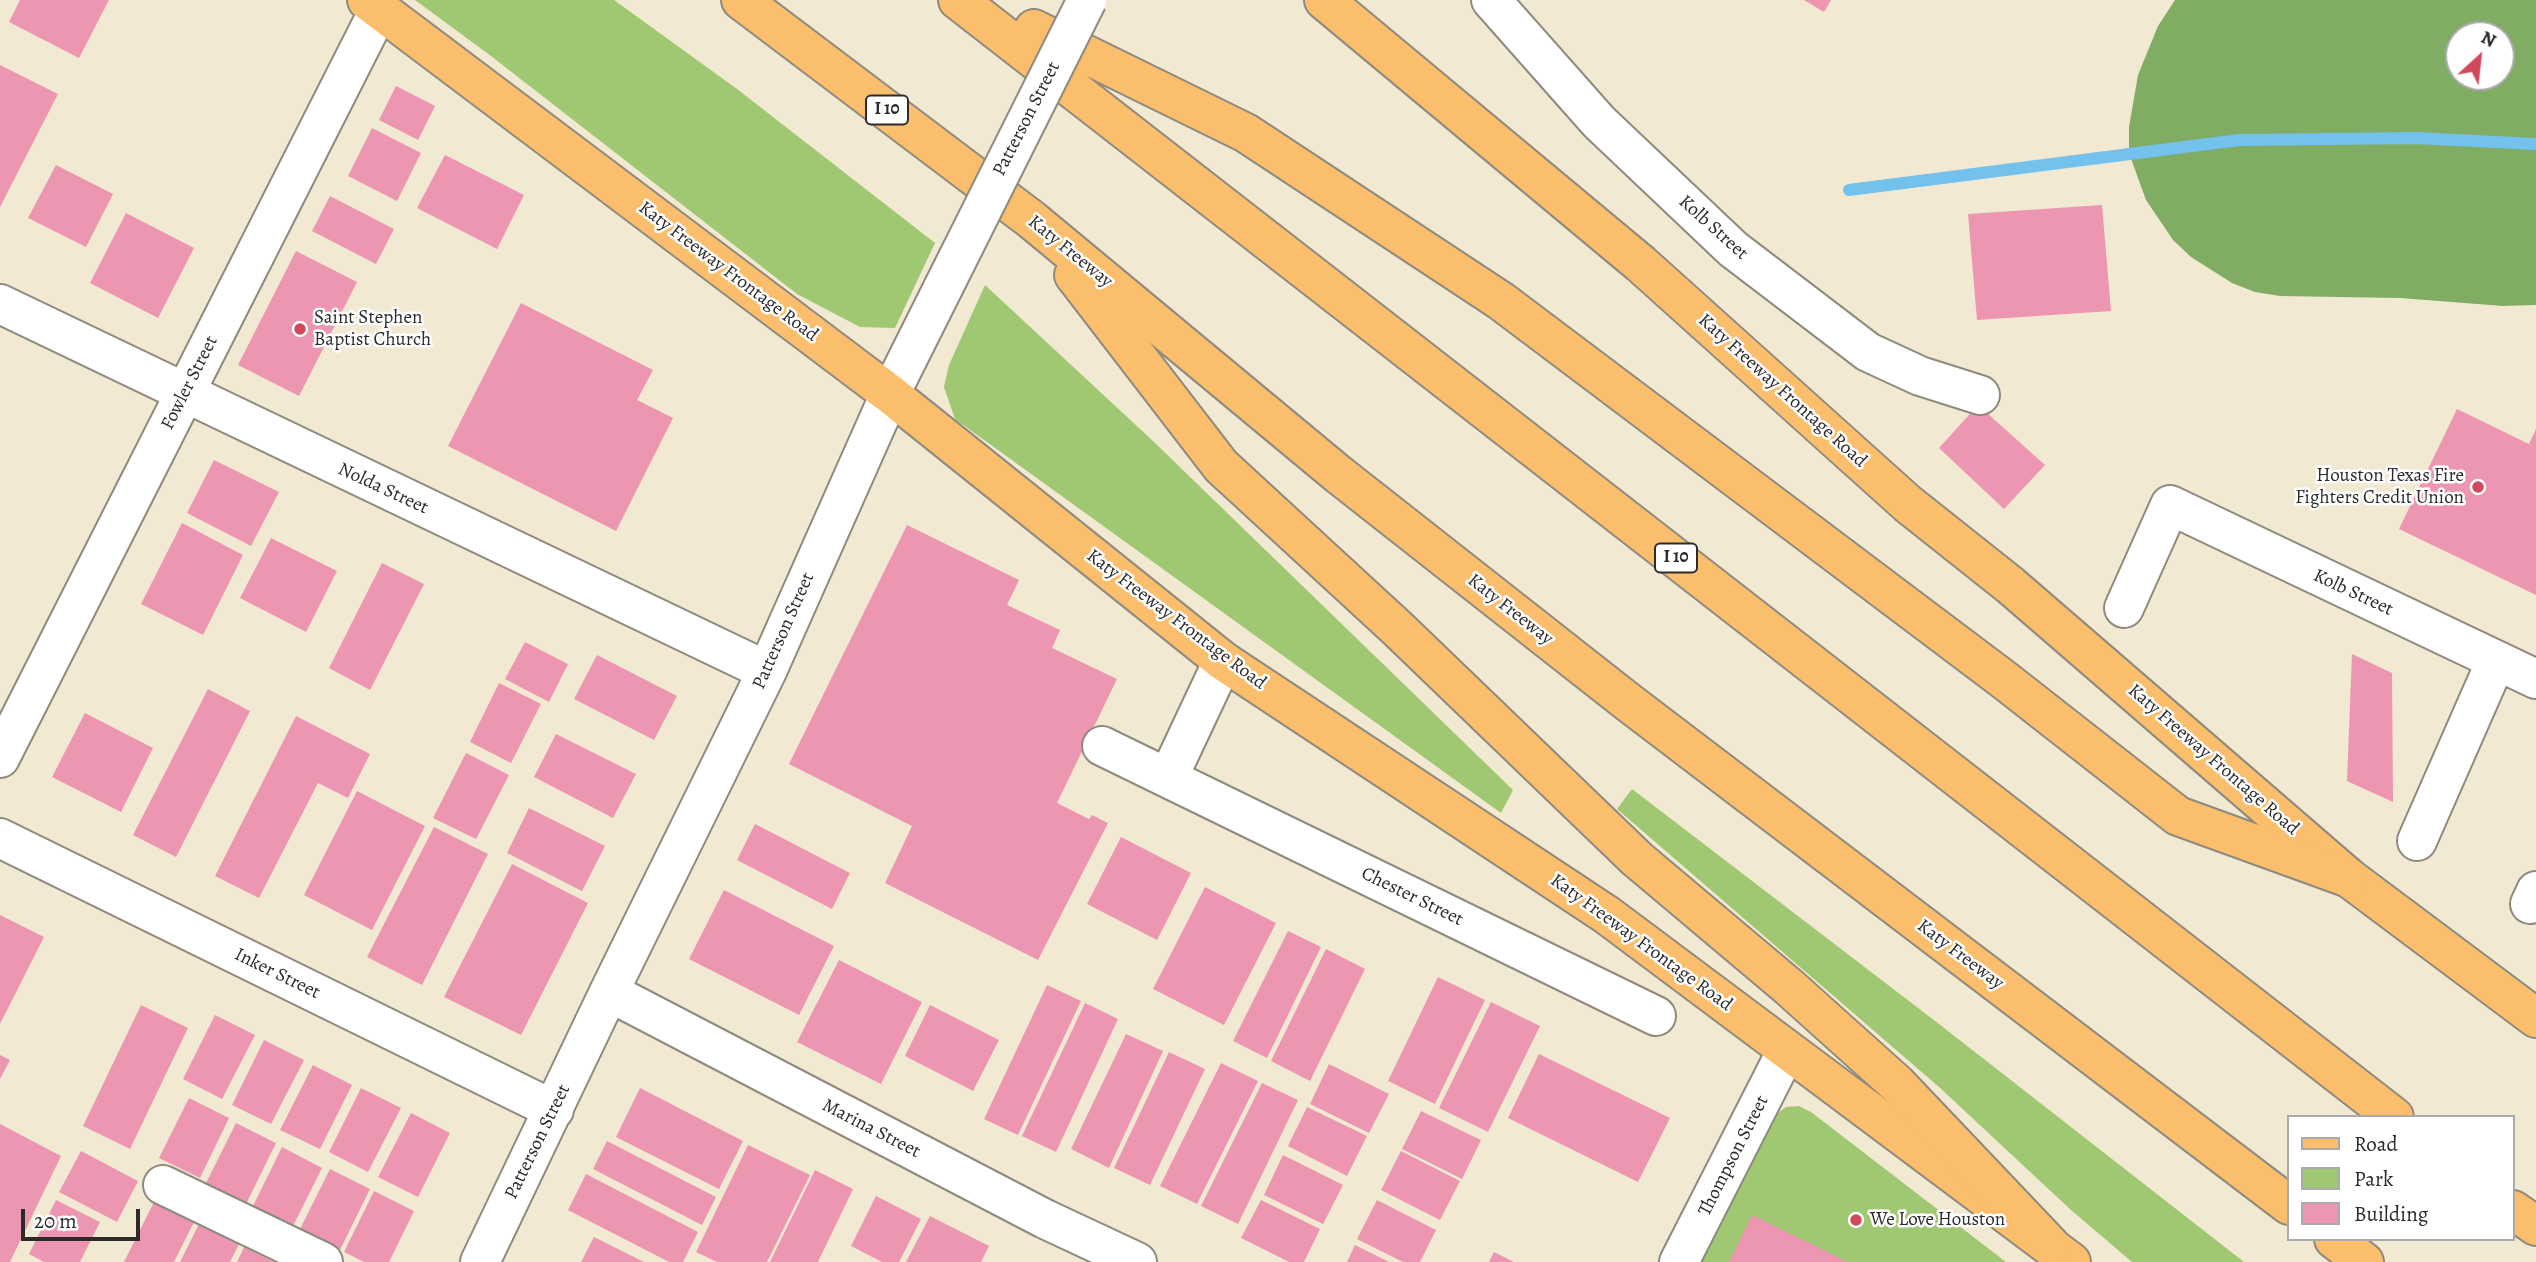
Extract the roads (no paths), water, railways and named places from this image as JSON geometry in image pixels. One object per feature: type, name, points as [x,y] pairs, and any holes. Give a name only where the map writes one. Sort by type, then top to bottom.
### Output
[{"type":"main road","name":"Katy Freeway","points":[[741,0],[1032,220],[1338,474],[1585,668],[2288,1204]]},
{"type":"main road","name":"I 10","points":[[958,0],[2391,1115]]},
{"type":"main road","points":[[976,0],[1246,133],[1501,301],[1992,670],[2178,816],[2349,878]]},
{"type":"main road","name":"Katy Freeway Frontage Road","points":[[1324,0],[1641,264],[1908,504],[2010,585],[2349,878],[2536,1018]]},
{"type":"main road","name":"Katy Freeway Frontage Road","points":[[374,4],[890,394],[1223,661],[1607,915],[2061,1253]]},
{"type":"main road","points":[[1032,220],[1221,466],[1397,628],[1637,859],[1789,987],[1897,1084],[2061,1253]]},
{"type":"main road","points":[[2515,1211],[2536,1226]]},
{"type":"main road","points":[[2337,1241],[2364,1262]]},
{"type":"street","name":"Patterson Street","points":[[480,1262],[767,671],[890,394],[1087,0]]},
{"type":"street","name":"Kolb Street","points":[[1491,0],[1600,122],[1733,249],[1868,352],[1920,376],[1980,395]]},
{"type":"street","name":"Fowler Street","points":[[0,758],[184,394],[374,4]]},
{"type":"street","name":"Nolda Street","points":[[0,303],[184,394],[767,671]]},
{"type":"street","name":"Kolb Street","points":[[2124,608],[2170,505],[2536,679]]},
{"type":"street","points":[[1168,778],[1223,661]]},
{"type":"street","points":[[2417,841],[2497,661]]},
{"type":"street","name":"Chester Street","points":[[1102,746],[1656,1016]]},
{"type":"street","name":"Inker Street","points":[[0,838],[554,1110]]},
{"type":"street","name":"Marina Street","points":[[609,992],[1022,1207],[1137,1262]]},
{"type":"street","name":"Thompson Street","points":[[1679,1262],[1787,1050]]},
{"type":"street","points":[[163,1185],[323,1262]]},
{"type":"waterway","points":[[1849,190],[2239,140],[2416,138],[2536,144]]},
{"type":"place","name":"Saint Stephen Baptist Church","points":[[300,329]]},
{"type":"place","name":"Houston Texas Fire Fighters Credit Union","points":[[2478,487]]},
{"type":"place","name":"We Love Houston","points":[[1856,1220]]}]
